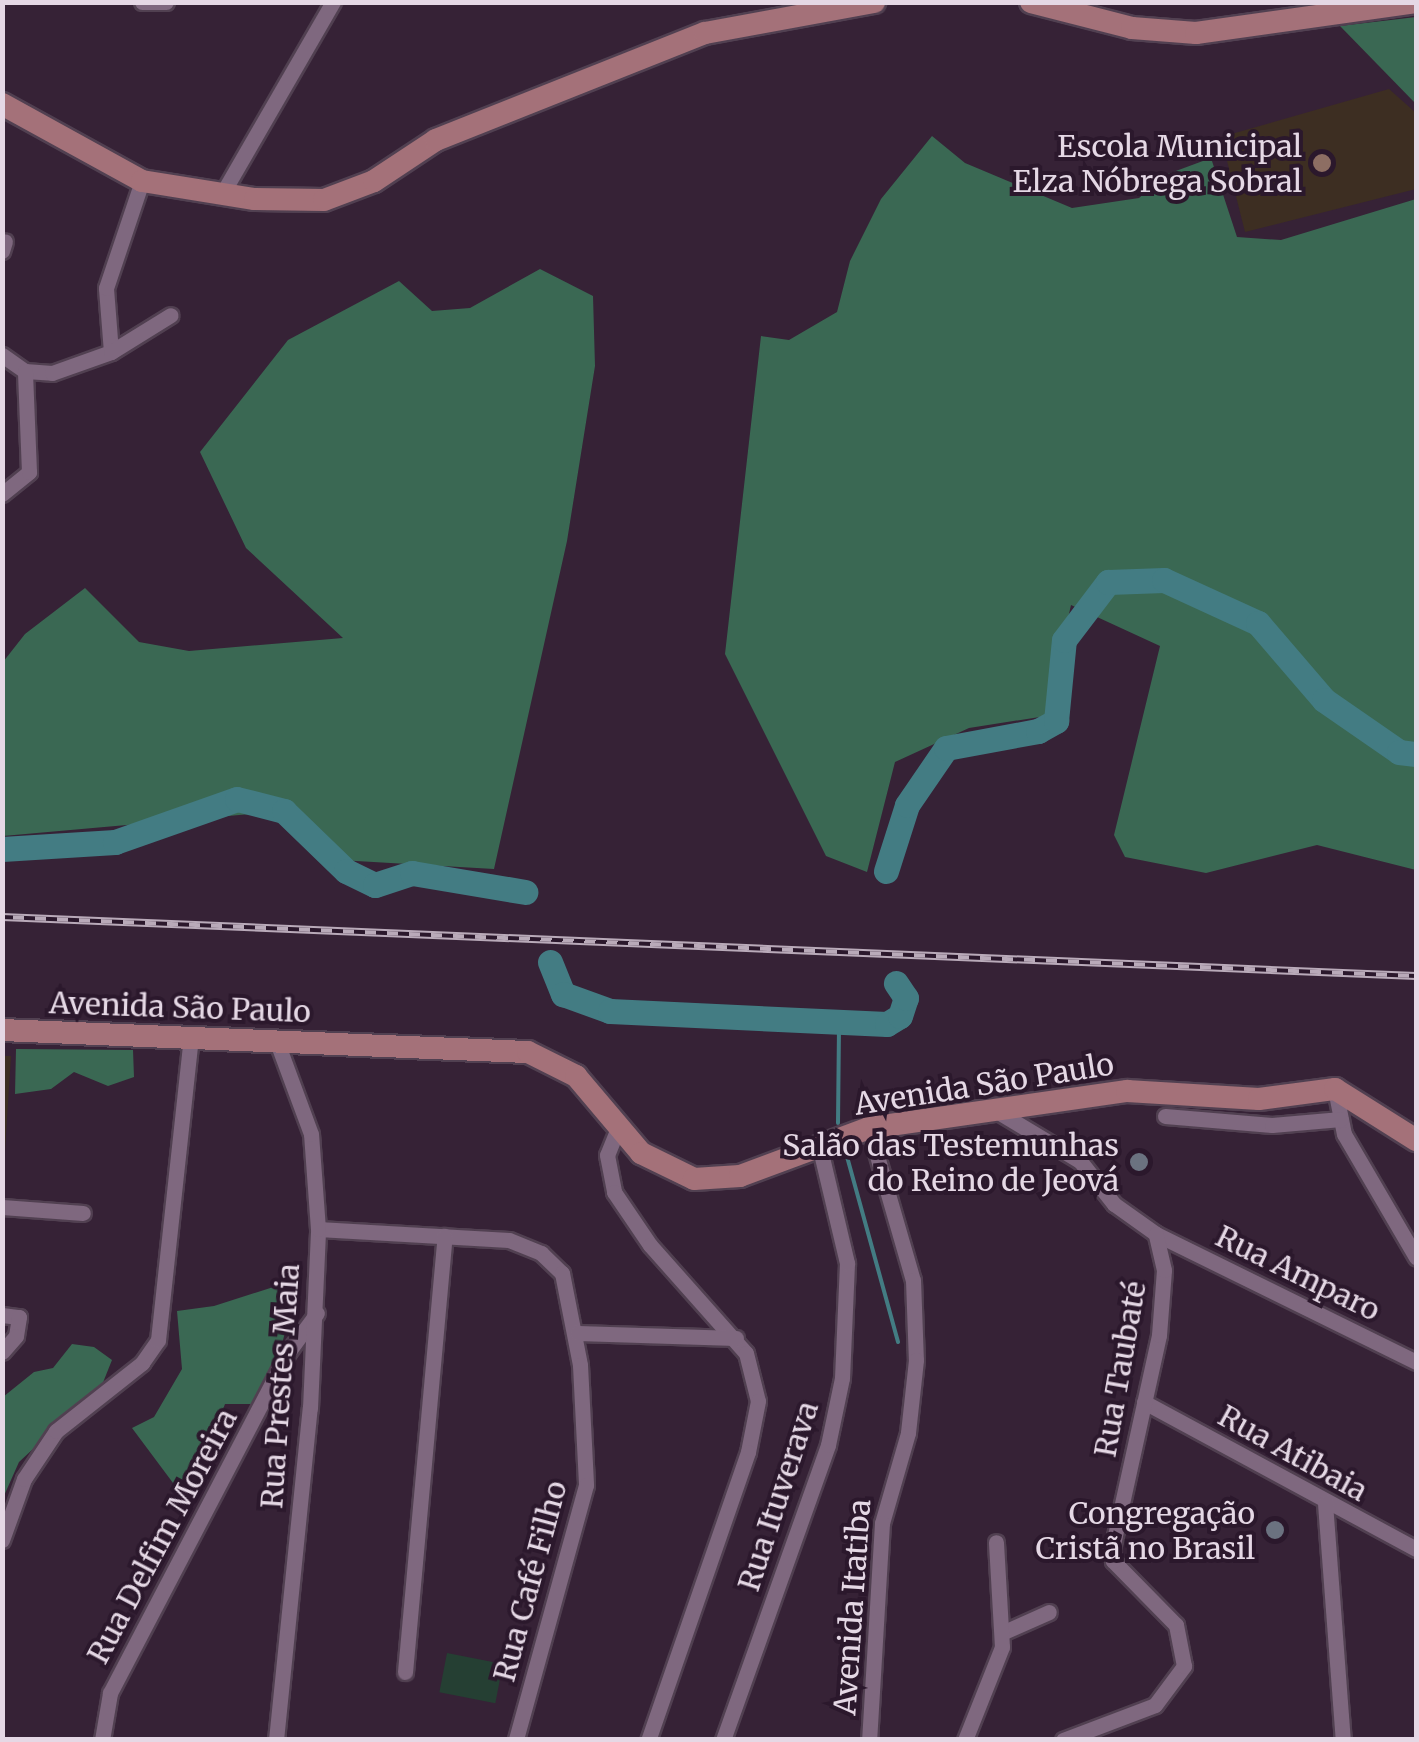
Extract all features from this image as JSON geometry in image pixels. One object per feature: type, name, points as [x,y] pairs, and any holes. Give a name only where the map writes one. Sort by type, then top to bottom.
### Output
[{"type":"main road","points":[[2,104],[142,182],[275,200],[340,196],[436,140],[705,33],[874,2]]},
{"type":"main road","points":[[1031,2],[1132,28],[1196,33],[1416,2]]},
{"type":"main road","name":"Avenida São Paulo","points":[[2,1030],[528,1052],[576,1076],[651,1161],[694,1179],[740,1176],[869,1128],[992,1108],[1128,1090],[1259,1099],[1335,1089]]},
{"type":"main road","points":[[1335,1089],[1416,1140]]},
{"type":"street","points":[[142,2],[166,2]]},
{"type":"street","points":[[222,194],[332,2]]},
{"type":"street","points":[[111,352],[106,288],[142,182]]},
{"type":"street","points":[[2,355],[25,371],[52,374],[111,352],[172,315]]},
{"type":"street","points":[[2,494],[26,479],[30,462],[25,371]]},
{"type":"street","points":[[2,1540],[24,1479],[56,1431],[154,1351],[164,1320],[192,1037]]},
{"type":"street","name":"Rua Prestes Maia","points":[[276,1740],[317,1313],[318,1229],[311,1134],[277,1042]]},
{"type":"street","points":[[1335,1089],[1341,1119],[1416,1257]]},
{"type":"street","points":[[992,1108],[1080,1161],[1114,1204],[1156,1234]]},
{"type":"street","points":[[1164,1116],[1272,1125],[1341,1119]]},
{"type":"street","points":[[618,1128],[607,1164],[621,1205],[736,1338],[757,1388],[753,1434],[648,1740]]},
{"type":"street","name":"Avenida Itatiba","points":[[869,1128],[913,1280],[916,1360],[908,1433],[882,1523],[869,1740]]},
{"type":"street","name":"Rua Ituverava","points":[[723,1740],[828,1445],[842,1378],[847,1263],[819,1145]]},
{"type":"street","points":[[2,1207],[83,1212]]},
{"type":"street","name":"Rua Café Filho","points":[[318,1229],[510,1240],[551,1260],[562,1272],[577,1333],[586,1484],[516,1740]]},
{"type":"street","name":"Rua Amparo","points":[[1156,1234],[1416,1362]]},
{"type":"street","name":"Rua Taubaté","points":[[1063,1740],[1154,1705],[1184,1666],[1176,1624],[1113,1561],[1163,1299],[1156,1234]]},
{"type":"street","points":[[405,1672],[445,1236]]},
{"type":"street","name":"Rua Delfim Moreira","points":[[102,1740],[110,1693],[288,1350],[317,1313]]},
{"type":"street","points":[[2,1352],[16,1336],[11,1316]]},
{"type":"street","points":[[577,1333],[736,1338]]},
{"type":"street","name":"Rua Atibaia","points":[[1144,1402],[1416,1550]]},
{"type":"street","points":[[1326,1503],[1343,1740]]},
{"type":"street","points":[[965,1740],[1004,1632],[996,1542]]},
{"type":"street","points":[[1004,1632],[1049,1612]]},
{"type":"shaded area","name":"Escola Municipal Elza Nóbrega Sobral","points":[[1389,89],[1416,113],[1416,189],[1245,232],[1221,137]]},
{"type":"shaded area","points":[[2,1056],[11,1056],[3,1182]]},
{"type":"green space","points":[[1416,17],[1416,104],[1340,26]]},
{"type":"green space","points":[[932,136],[965,163],[1072,208],[1139,198],[1165,175],[1211,158],[1237,237],[1281,240],[1416,199],[1416,870],[1317,845],[1206,873],[1125,857],[1114,835],[1160,646],[1071,605],[1046,716],[969,728],[895,762],[867,872],[826,856],[725,654],[761,336],[789,340],[837,312],[850,261],[881,199]]},
{"type":"green space","points":[[540,269],[593,296],[595,366],[567,541],[494,869],[339,860],[284,811],[3,836],[3,662],[25,634],[85,588],[139,642],[189,651],[343,638],[246,548],[200,452],[288,340],[399,281],[432,311],[470,308]]},
{"type":"green space","points":[[16,1049],[133,1050],[134,1077],[108,1086],[74,1072],[51,1089],[15,1094]]},
{"type":"green space","points":[[289,1282],[294,1297],[280,1352],[253,1404],[225,1404],[199,1472],[176,1487],[132,1428],[154,1417],[182,1369],[177,1311],[214,1306]]},
{"type":"green space","points":[[72,1344],[94,1347],[112,1360],[102,1385],[19,1462],[3,1498],[3,1397],[34,1372],[53,1368]]},
{"type":"green space","points":[[447,1653],[503,1664],[495,1703],[439,1692]]},
{"type":"waterway","points":[[886,871],[907,805],[946,748],[1038,731],[1056,721],[1064,640],[1108,582],[1164,580],[1258,623],[1324,700],[1399,752],[1416,754]]},
{"type":"waterway","points":[[2,849],[115,842],[237,799],[284,811],[346,871],[375,885],[412,873],[525,892]]},
{"type":"waterway","points":[[550,962],[563,994],[610,1011],[887,1024],[900,1016],[906,998],[896,983]]},
{"type":"waterway","points":[[838,1123],[839,1024]]},
{"type":"waterway","points":[[846,1153],[898,1342]]},
{"type":"railway","points":[[2,917],[1416,976]]},
{"type":"place","name":"Escola Municipal Elza Nóbrega Sobral","points":[[1322,163]]},
{"type":"place","name":"Salão das Testemunhas do Reino de Jeová","points":[[1139,1162]]},
{"type":"place","name":"Congregação Cristã no Brasil","points":[[1275,1530]]}]
